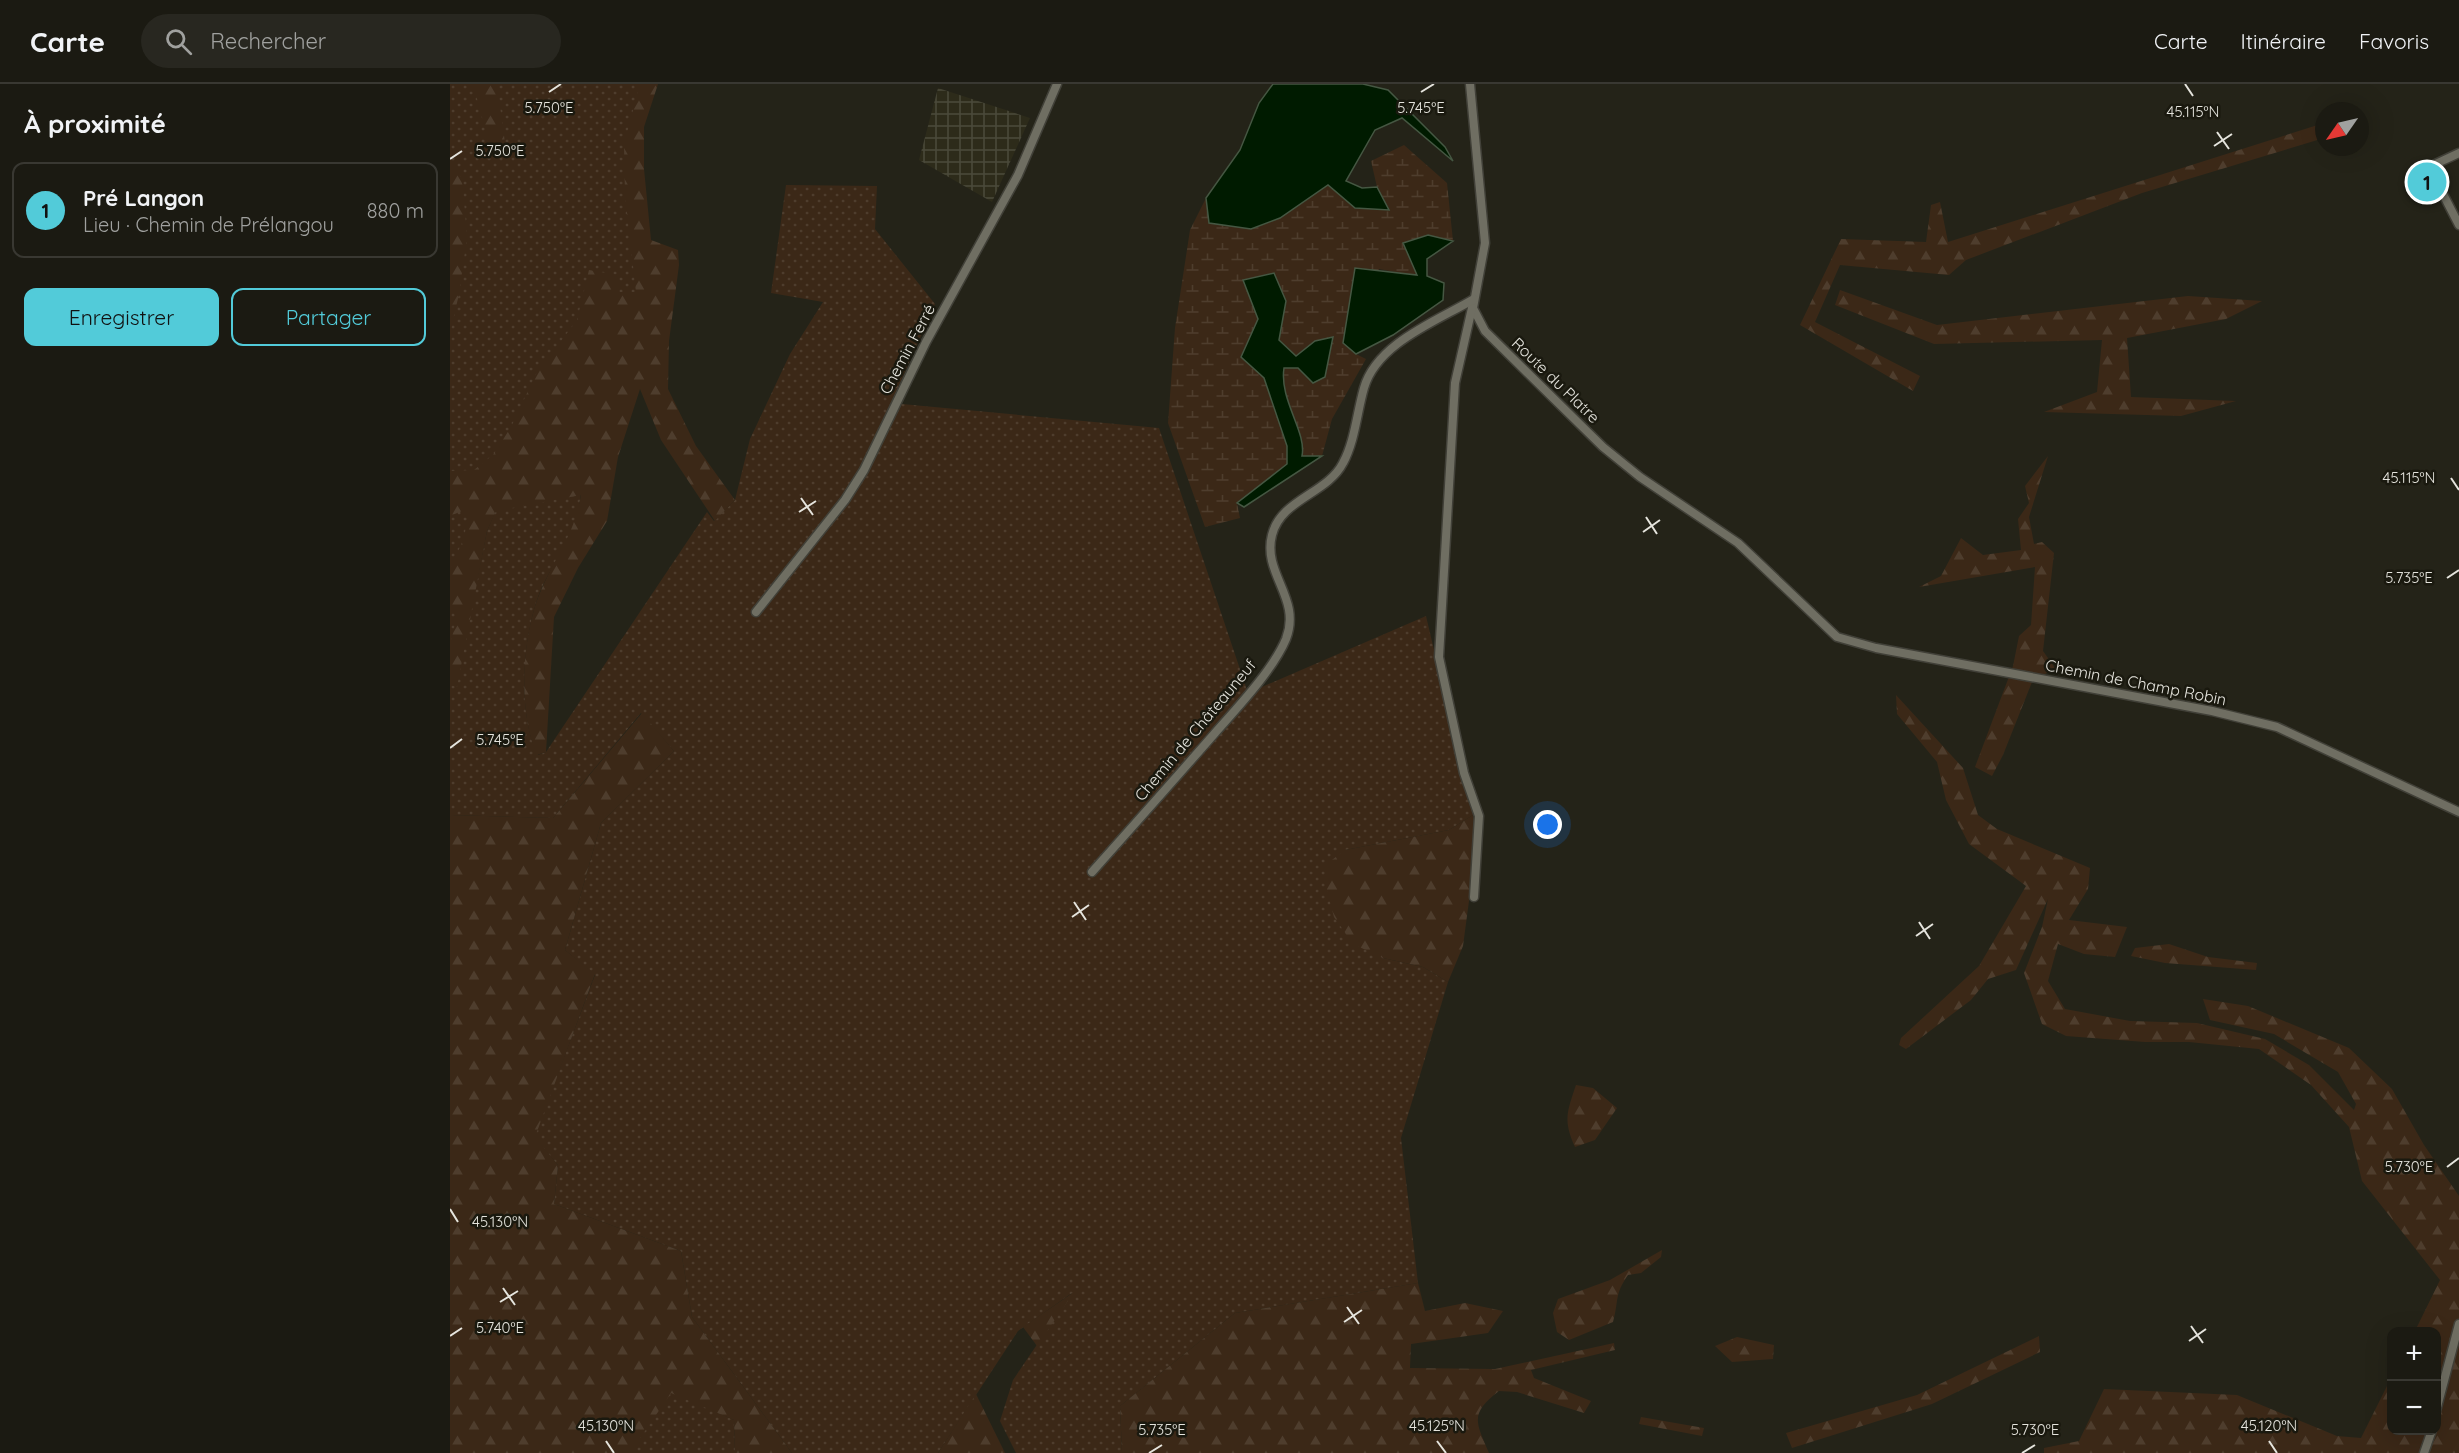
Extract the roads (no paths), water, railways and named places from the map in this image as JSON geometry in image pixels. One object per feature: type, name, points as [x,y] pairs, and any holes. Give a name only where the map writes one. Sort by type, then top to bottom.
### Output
[{"type":"street","name":"Chemin Ferré","points":[[756,612],[845,500],[864,470],[926,342],[1013,185],[1057,84]]},
{"type":"street","points":[[1470,84],[1485,243],[1455,383],[1438,657],[1464,773],[1479,816],[1474,897]]},
{"type":"street","points":[[2418,168],[2429,166],[2459,153]]},
{"type":"street","points":[[2429,166],[2459,225]]},
{"type":"street","name":"Route du Platre","points":[[1473,303],[1485,332],[1603,447],[1640,477],[1738,543],[1804,607]]},
{"type":"street","name":"Chemin de Châteauneuf","points":[[1092,872],[1242,702],[1285,641],[1291,620],[1290,605],[1271,554],[1271,538],[1276,523],[1288,508],[1326,482],[1343,463],[1364,385],[1381,359],[1407,338],[1473,303]]},
{"type":"street","name":"Chemin de Champ Robin","points":[[1804,607],[1837,637],[1876,648],[2212,711],[2277,727],[2459,812]]},
{"type":"street","points":[[2441,1392],[2459,1324]]},
{"type":"street","points":[[2424,1453],[2431,1435]]},
{"type":"place","name":"Pré Langon","points":[[2427,182]]}]
